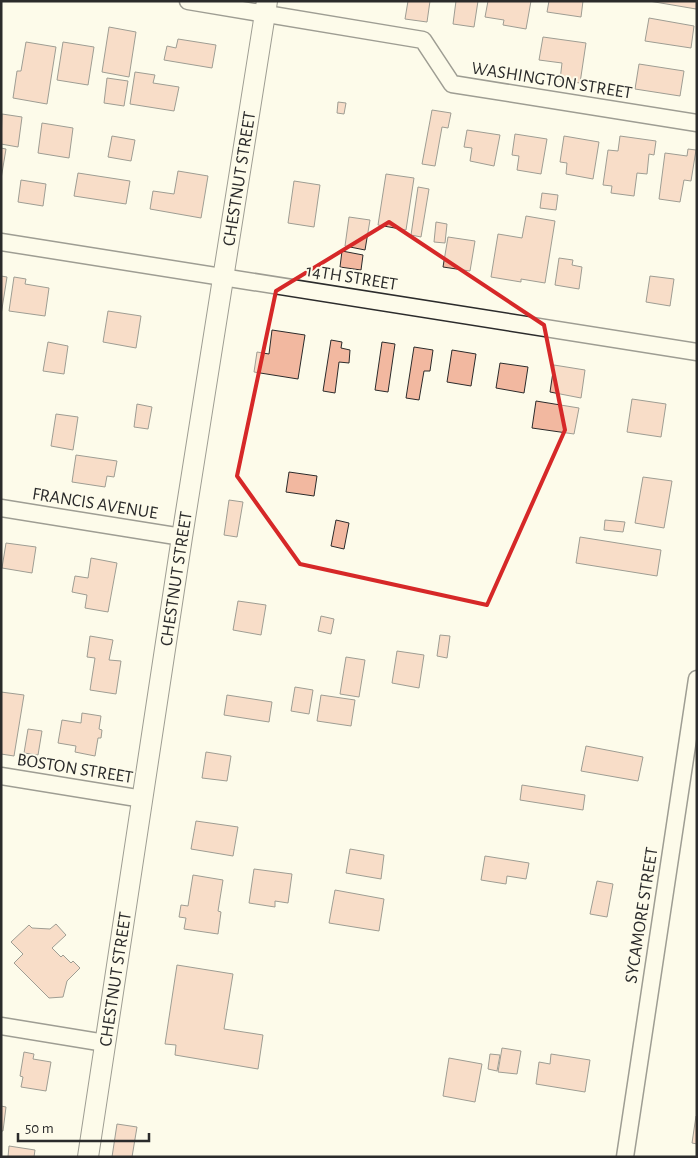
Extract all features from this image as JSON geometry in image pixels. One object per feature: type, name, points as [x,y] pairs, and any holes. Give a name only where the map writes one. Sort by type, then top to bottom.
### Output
[{"type":"street","name":"WASHINGTON STREET","points":[[188,1],[266,7],[423,40],[452,84],[697,123]]},
{"type":"street","name":"CHESTNUT STREET","points":[[88,1157],[182,537],[266,7]]},
{"type":"street","name":"14TH STREET","points":[[1,242],[697,352]]},
{"type":"street","name":"FRANCIS AVENUE","points":[[1,508],[182,537]]},
{"type":"street","name":"SYCAMORE STREET","points":[[625,1157],[697,679]]},
{"type":"street","name":"BOSTON STREET","points":[[1,776],[142,798]]},
{"type":"street","points":[[1,1026],[105,1043]]},
{"type":"highlighted area","points":[[389,222],[544,325],[565,430],[487,605],[300,564],[237,476],[276,291]]},
{"type":"building","points":[[408,1],[430,1],[427,22],[405,19]]},
{"type":"building","points":[[456,1],[478,1],[474,27],[453,24]]},
{"type":"building","points":[[488,1],[531,1],[526,29],[503,25],[504,20],[485,17]]},
{"type":"building","points":[[549,1],[583,1],[581,17],[547,12]]},
{"type":"building","points":[[649,1],[697,1],[697,6],[696,9]]},
{"type":"building","points":[[649,18],[694,26],[691,48],[645,41]]},
{"type":"building","points":[[109,27],[136,32],[129,77],[102,72]]},
{"type":"building","points":[[543,37],[586,43],[580,83],[560,80],[562,63],[539,60]]},
{"type":"building","points":[[178,39],[216,45],[212,68],[164,60],[167,46],[176,48]]},
{"type":"building","points":[[26,42],[56,47],[47,104],[13,98],[17,71],[21,71]]},
{"type":"building","points":[[63,42],[94,47],[88,85],[57,80]]},
{"type":"building","points":[[639,64],[684,71],[680,96],[635,89]]},
{"type":"building","points":[[135,72],[155,75],[153,83],[179,87],[174,111],[130,104]]},
{"type":"building","points":[[107,78],[128,81],[124,106],[104,103]]},
{"type":"building","points":[[338,102],[346,103],[344,114],[337,113]]},
{"type":"building","points":[[432,110],[451,113],[448,128],[442,127],[435,166],[422,164]]},
{"type":"building","points":[[2,114],[22,117],[18,147],[1,144]]},
{"type":"building","points":[[42,123],[73,128],[69,158],[38,153]]},
{"type":"building","points":[[467,130],[500,135],[494,166],[470,161],[472,148],[464,147]]},
{"type":"building","points":[[515,134],[547,139],[541,174],[517,170],[519,156],[512,155]]},
{"type":"building","points":[[112,136],[135,140],[131,161],[108,157]]},
{"type":"building","points":[[564,136],[599,142],[593,179],[566,174],[567,163],[560,162]]},
{"type":"building","points":[[620,136],[656,141],[654,155],[649,154],[647,174],[637,173],[634,196],[611,193],[612,186],[603,185],[608,150],[618,151]]},
{"type":"building","points":[[1,148],[6,149],[1,179]]},
{"type":"building","points":[[688,149],[696,150],[691,181],[684,180],[680,202],[659,199],[665,153],[687,156]]},
{"type":"building","points":[[178,171],[208,176],[201,218],[150,209],[153,191],[174,194]]},
{"type":"building","points":[[78,173],[130,181],[126,204],[74,196]]},
{"type":"building","points":[[386,174],[414,178],[406,230],[378,225]]},
{"type":"building","points":[[21,180],[46,184],[43,206],[18,202]]},
{"type":"building","points":[[294,181],[320,185],[314,227],[288,223]]},
{"type":"building","points":[[418,187],[429,189],[421,237],[411,235]]},
{"type":"building","points":[[542,193],[558,195],[556,210],[540,208]]},
{"type":"building","points":[[526,216],[555,221],[545,283],[521,279],[521,282],[491,277],[498,234],[522,238]]},
{"type":"building","points":[[349,217],[370,220],[365,250],[345,246]]},
{"type":"building","points":[[436,222],[447,224],[445,243],[434,242]]},
{"type":"building","points":[[448,237],[475,241],[470,271],[443,267]]},
{"type":"building","points":[[342,251],[363,255],[361,270],[340,267]]},
{"type":"building","points":[[559,258],[573,260],[572,265],[582,267],[579,289],[555,285]]},
{"type":"building","points":[[1,276],[7,277],[1,315]]},
{"type":"building","points":[[650,276],[674,279],[670,306],[646,302]]},
{"type":"building","points":[[14,277],[26,279],[25,284],[49,288],[45,316],[9,311]]},
{"type":"building","points":[[108,311],[141,316],[136,348],[103,342]]},
{"type":"building","points":[[272,330],[305,335],[298,379],[254,372],[257,352],[269,354]]},
{"type":"building","points":[[331,340],[342,342],[341,348],[350,350],[349,363],[339,362],[335,393],[323,391]]},
{"type":"building","points":[[48,342],[68,346],[64,374],[43,371]]},
{"type":"building","points":[[382,342],[395,344],[388,392],[375,390]]},
{"type":"building","points":[[414,347],[433,350],[430,371],[424,371],[419,400],[406,398]]},
{"type":"building","points":[[452,350],[476,354],[471,386],[447,382]]},
{"type":"building","points":[[500,363],[528,367],[524,393],[496,388]]},
{"type":"building","points":[[554,365],[585,370],[581,398],[550,392]]},
{"type":"building","points":[[632,399],[666,404],[661,437],[627,432]]},
{"type":"building","points":[[536,401],[579,408],[574,434],[532,428]]},
{"type":"building","points":[[137,404],[152,407],[148,429],[134,427]]},
{"type":"building","points":[[56,414],[78,417],[73,450],[51,446]]},
{"type":"building","points":[[76,455],[117,461],[114,477],[107,476],[105,487],[72,482]]},
{"type":"building","points":[[289,472],[317,476],[314,496],[286,492]]},
{"type":"building","points":[[643,477],[672,481],[664,528],[635,523]]},
{"type":"building","points":[[229,500],[243,502],[237,537],[224,535]]},
{"type":"building","points":[[336,520],[349,523],[344,549],[331,546]]},
{"type":"building","points":[[605,520],[625,522],[623,532],[604,530]]},
{"type":"building","points":[[580,537],[661,550],[657,576],[576,563]]},
{"type":"building","points":[[6,543],[36,547],[32,573],[2,568]]},
{"type":"building","points":[[91,558],[117,563],[108,612],[85,608],[87,595],[72,592],[75,576],[88,578]]},
{"type":"building","points":[[238,601],[266,605],[261,635],[233,630]]},
{"type":"building","points":[[321,616],[334,619],[331,634],[318,631]]},
{"type":"building","points":[[440,635],[450,636],[447,658],[437,656]]},
{"type":"building","points":[[90,636],[113,640],[109,660],[121,661],[116,694],[90,690],[95,658],[87,657]]},
{"type":"building","points":[[397,651],[424,655],[419,688],[392,683]]},
{"type":"building","points":[[346,657],[365,660],[359,697],[340,694]]},
{"type":"building","points":[[295,687],[313,690],[309,714],[291,711]]},
{"type":"building","points":[[1,692],[24,695],[14,756],[1,754]]},
{"type":"building","points":[[227,695],[272,702],[269,722],[224,715]]},
{"type":"building","points":[[321,695],[355,700],[351,726],[317,721]]},
{"type":"building","points":[[82,713],[101,716],[99,729],[102,730],[101,738],[98,738],[95,756],[75,752],[76,746],[58,743],[62,720],[81,723]]},
{"type":"building","points":[[28,729],[42,731],[38,755],[24,753]]},
{"type":"building","points":[[586,746],[643,757],[638,781],[581,771]]},
{"type":"building","points":[[206,752],[231,756],[227,781],[202,778]]},
{"type":"building","points":[[522,785],[585,795],[583,810],[520,800]]},
{"type":"building","points":[[196,821],[238,827],[233,856],[191,849]]},
{"type":"building","points":[[350,849],[384,855],[381,879],[346,873]]},
{"type":"building","points":[[485,856],[529,863],[526,879],[507,876],[506,884],[481,880]]},
{"type":"building","points":[[254,869],[292,874],[288,903],[275,901],[275,907],[249,903]]},
{"type":"building","points":[[193,875],[223,880],[218,911],[221,912],[218,934],[184,929],[186,918],[179,917],[181,905],[188,906]]},
{"type":"building","points":[[597,881],[613,884],[607,917],[590,914]]},
{"type":"building","points":[[335,890],[384,899],[379,931],[329,923]]},
{"type":"building","points":[[56,924],[66,935],[52,948],[61,957],[63,955],[80,968],[67,981],[63,997],[49,998],[14,963],[23,954],[11,942],[29,925],[32,928],[50,929]]},
{"type":"building","points":[[177,965],[233,974],[224,1029],[263,1035],[258,1069],[175,1055],[176,1045],[165,1044]]},
{"type":"building","points":[[502,1048],[521,1051],[517,1074],[498,1072]]},
{"type":"building","points":[[24,1052],[34,1054],[33,1059],[51,1062],[46,1091],[21,1087],[23,1077],[20,1076]]},
{"type":"building","points":[[490,1054],[500,1055],[497,1071],[488,1069]]},
{"type":"building","points":[[551,1054],[590,1060],[585,1092],[536,1084],[539,1062],[550,1064]]},
{"type":"building","points":[[449,1058],[482,1064],[475,1102],[443,1096]]},
{"type":"building","points":[[1,1106],[6,1107],[3,1131],[1,1131]]},
{"type":"building","points":[[697,1116],[697,1144],[692,1143]]},
{"type":"building","points":[[117,1124],[137,1127],[132,1157],[112,1157]]},
{"type":"building","points":[[9,1146],[35,1150],[34,1157],[8,1157]]}]
